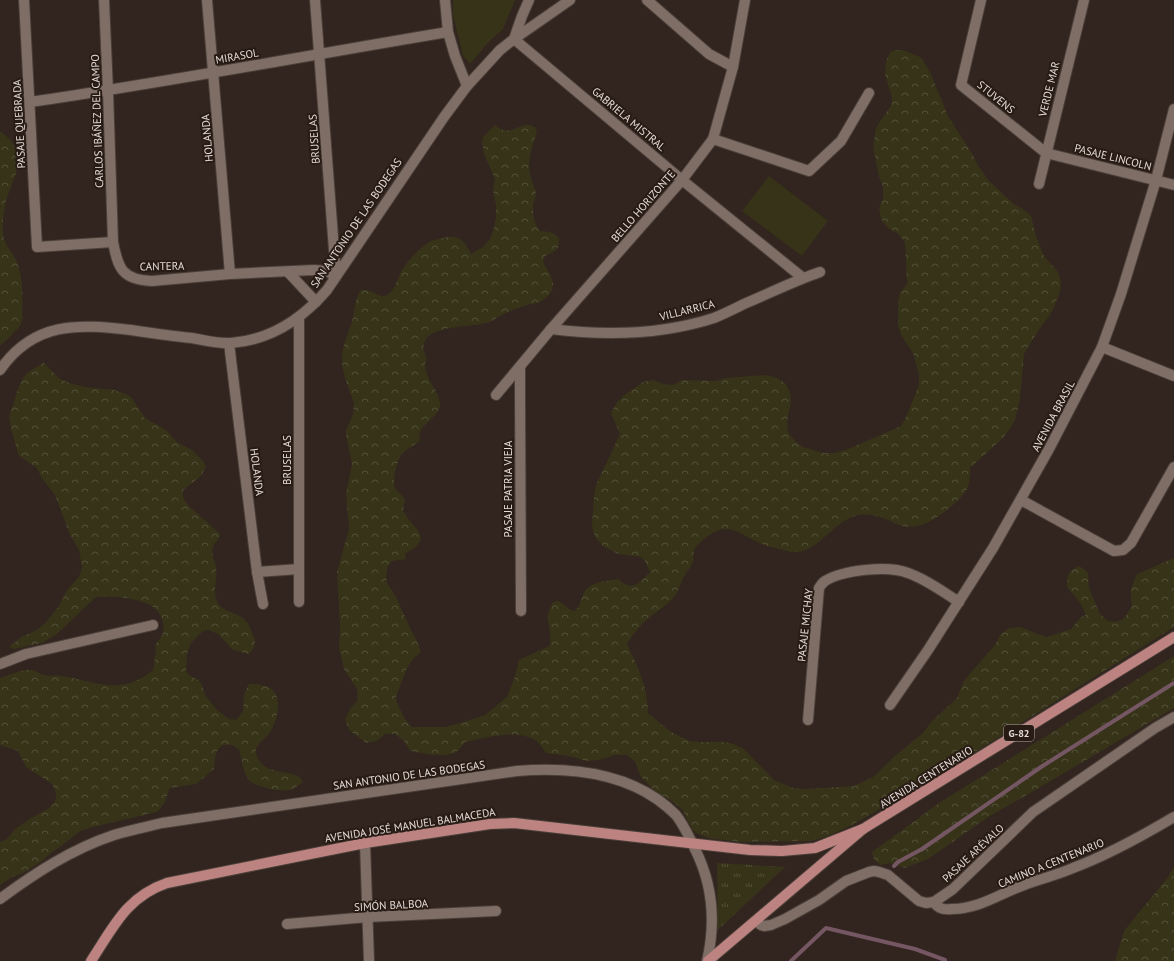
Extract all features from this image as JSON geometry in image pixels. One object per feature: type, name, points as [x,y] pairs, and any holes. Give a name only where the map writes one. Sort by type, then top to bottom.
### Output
[{"type":"main road","name":"AVENIDA CENTENARIO","points":[[707,961],[863,830],[1174,637]]},
{"type":"main road","name":"AVENIDA JOSÉ MANUEL BALMACEDA","points":[[91,961],[130,905],[155,887],[167,883],[365,843],[490,824],[514,823],[692,844],[766,851],[815,848],[863,830]]},
{"type":"street","name":"PASAJE QUEBRADA","points":[[24,0],[36,247],[113,242]]},
{"type":"street","name":"CARLOS IBÁÑEZ DEL CAMPO","points":[[104,0],[113,242]]},
{"type":"street","name":"HOLANDA","points":[[207,0],[230,274]]},
{"type":"street","name":"BRUSELAS","points":[[315,0],[336,276]]},
{"type":"street","points":[[445,0],[448,32],[455,56],[467,86]]},
{"type":"street","points":[[514,39],[529,0]]},
{"type":"street","name":"SAN ANTONIO DE LAS BODEGAS","points":[[0,370],[19,348],[30,340],[42,334],[64,328],[112,328],[229,343],[248,340],[270,333],[299,318],[327,290],[444,116],[467,86],[500,50],[570,0]]},
{"type":"street","points":[[647,0],[709,54],[733,67]]},
{"type":"street","name":"BELLO HORIZONTE","points":[[496,395],[551,329],[682,180],[713,139],[733,67],[745,0]]},
{"type":"street","name":"STUVENS","points":[[981,0],[961,85],[1046,153]]},
{"type":"street","name":"VERDE MAR","points":[[1038,184],[1084,0]]},
{"type":"street","name":"MIRASOL","points":[[30,102],[108,91],[319,53],[448,32]]},
{"type":"street","name":"GABRIELA MISTRAL","points":[[514,39],[682,180],[803,278]]},
{"type":"street","points":[[713,139],[809,171],[841,141],[869,93]]},
{"type":"street","name":"AVENIDA BRASIL","points":[[890,705],[928,650],[992,548],[1066,418],[1102,346],[1121,294],[1156,180],[1174,109]]},
{"type":"street","name":"PASAJE LINCOLN","points":[[1046,153],[1174,185]]},
{"type":"street","name":"CANTERA","points":[[113,242],[116,258],[121,269],[127,275],[143,280],[152,281],[230,274],[314,270],[326,272],[336,276]]},
{"type":"street","points":[[288,272],[316,302]]},
{"type":"street","name":"VILLARRICA","points":[[551,329],[588,333],[620,333],[644,332],[692,324],[715,318],[803,278],[820,272]]},
{"type":"street","name":"BRUSELAS","points":[[299,318],[299,602]]},
{"type":"street","name":"HOLANDA","points":[[229,343],[263,604]]},
{"type":"street","points":[[1102,346],[1174,376]]},
{"type":"street","name":"PASAJE PATRIA VIEJA","points":[[520,367],[521,611]]},
{"type":"street","points":[[1020,500],[1114,551],[1123,550],[1131,543],[1174,467]]},
{"type":"street","points":[[258,572],[299,569]]},
{"type":"street","name":"PASAJE MICHAY","points":[[808,720],[819,588],[822,583],[846,573],[879,569],[900,570],[916,576],[959,602]]},
{"type":"street","points":[[0,664],[26,654],[153,625]]},
{"type":"street","name":"PASAJE ARÉVALO","points":[[934,902],[953,889],[1033,812],[1155,728],[1174,717]]},
{"type":"street","name":"SAN ANTONIO DE LAS BODEGAS","points":[[0,900],[36,873],[66,855],[98,841],[138,828],[162,823],[517,771],[538,769],[560,770],[602,776],[632,786],[647,792],[675,814],[687,832],[705,872],[712,902],[712,932],[707,961]]},
{"type":"street","name":"CAMINO A CENTENARIO","points":[[934,902],[936,906],[949,910],[981,904],[1014,888],[1056,875],[1097,858],[1147,833],[1174,817]]},
{"type":"street","points":[[365,843],[369,961]]},
{"type":"street","points":[[756,921],[764,926],[771,925],[820,900],[846,881],[874,871],[888,875],[919,901],[926,903],[934,902]]},
{"type":"street","name":"SIMÓN BALBOA","points":[[287,924],[496,911]]},
{"type":"green space","points":[[453,0],[515,0],[503,29],[488,43],[470,64],[463,56],[453,15]]},
{"type":"green space","points":[[902,50],[922,59],[930,72],[948,116],[973,155],[977,164],[989,181],[1014,204],[1031,216],[1036,236],[1044,256],[1058,272],[1061,282],[1060,292],[1052,312],[1024,354],[1020,399],[1015,420],[1003,438],[970,468],[969,484],[963,495],[938,517],[924,524],[909,527],[869,515],[855,516],[839,524],[818,543],[810,548],[794,552],[762,544],[739,532],[728,529],[717,531],[704,539],[694,550],[693,562],[683,578],[676,595],[669,603],[652,615],[634,633],[627,644],[644,686],[648,704],[648,713],[671,732],[690,741],[724,742],[734,744],[744,749],[774,780],[793,788],[804,789],[854,786],[873,777],[896,755],[923,733],[931,722],[957,698],[964,681],[995,645],[1000,635],[1009,628],[1020,627],[1046,637],[1071,629],[1081,617],[1086,615],[1081,604],[1067,587],[1067,580],[1070,572],[1079,566],[1088,573],[1089,588],[1100,614],[1108,621],[1118,621],[1126,616],[1132,605],[1131,589],[1137,574],[1174,558],[1174,627],[964,759],[883,807],[852,825],[826,837],[810,841],[740,842],[708,838],[696,833],[692,829],[682,809],[655,791],[641,777],[635,762],[627,755],[615,755],[599,760],[587,761],[568,756],[546,753],[539,743],[533,739],[525,736],[508,734],[465,742],[454,753],[432,755],[410,751],[404,741],[395,734],[385,734],[377,741],[366,743],[349,730],[345,719],[350,709],[358,700],[357,689],[344,669],[339,648],[340,625],[337,572],[349,529],[346,494],[352,464],[346,430],[353,414],[354,403],[343,370],[342,356],[344,345],[352,321],[356,300],[361,290],[368,290],[381,296],[390,293],[394,288],[403,268],[410,259],[418,250],[431,241],[449,237],[457,238],[466,245],[471,254],[483,247],[490,239],[496,217],[496,205],[493,190],[495,179],[484,154],[482,142],[483,137],[495,125],[506,131],[524,125],[535,127],[537,131],[529,163],[529,169],[536,192],[533,206],[534,217],[540,231],[550,232],[559,238],[559,246],[552,253],[545,256],[543,262],[551,277],[553,287],[550,293],[542,301],[512,310],[492,321],[479,325],[441,330],[433,333],[427,338],[424,344],[423,348],[426,356],[426,369],[429,379],[436,391],[440,408],[421,430],[420,441],[406,450],[400,457],[394,480],[395,488],[405,500],[403,510],[421,537],[414,548],[405,554],[406,559],[392,561],[388,566],[386,577],[387,583],[396,597],[421,652],[413,659],[407,668],[396,697],[397,703],[405,719],[412,727],[445,727],[485,715],[507,697],[519,660],[549,646],[550,634],[548,614],[553,602],[558,601],[575,611],[579,606],[585,591],[592,585],[618,579],[631,586],[640,582],[650,572],[645,561],[641,557],[618,554],[603,546],[595,537],[592,525],[596,485],[620,434],[611,413],[623,396],[643,382],[653,380],[663,384],[673,385],[682,380],[715,381],[726,378],[765,375],[777,378],[785,383],[790,392],[791,402],[787,422],[788,432],[795,441],[803,447],[823,453],[834,453],[846,450],[901,426],[919,385],[919,374],[913,353],[901,335],[898,325],[898,303],[900,292],[907,284],[905,242],[897,233],[888,228],[881,219],[879,208],[883,199],[883,187],[879,177],[873,147],[876,128],[892,104],[892,98],[885,74],[886,62],[890,52]]},
{"type":"green space","points":[[0,131],[13,144],[18,155],[16,175],[6,201],[3,216],[3,235],[20,271],[22,285],[22,319],[21,324],[16,331],[0,346]]},
{"type":"green space","points":[[769,176],[828,221],[802,256],[742,211]]},
{"type":"green space","points":[[44,363],[59,378],[69,383],[86,387],[114,390],[131,397],[145,418],[166,430],[177,442],[192,450],[204,462],[206,467],[201,476],[183,490],[183,497],[188,505],[220,534],[212,549],[216,566],[215,592],[217,601],[225,610],[241,617],[246,621],[251,629],[255,643],[253,650],[249,654],[233,650],[218,634],[208,630],[203,631],[191,643],[187,654],[186,671],[202,685],[205,695],[217,710],[229,719],[236,720],[243,711],[244,695],[249,684],[257,684],[270,688],[277,697],[277,715],[271,731],[256,748],[257,755],[265,767],[296,775],[303,782],[290,790],[274,790],[261,787],[248,779],[243,768],[239,749],[231,745],[221,746],[217,752],[214,769],[196,784],[170,788],[164,804],[157,812],[80,831],[42,861],[0,885],[0,842],[7,839],[19,826],[49,808],[54,803],[56,793],[52,784],[26,767],[18,751],[0,745],[0,678],[16,672],[33,670],[44,675],[62,676],[98,684],[120,685],[130,683],[153,670],[156,650],[155,645],[164,630],[160,614],[146,603],[125,598],[96,597],[56,635],[42,643],[14,649],[9,647],[21,637],[37,630],[45,623],[59,606],[67,590],[79,577],[82,567],[79,550],[70,535],[55,495],[41,477],[37,468],[19,456],[11,429],[9,418],[10,413],[21,381],[27,373]]},
{"type":"green space","points":[[1174,656],[1174,708],[990,816],[928,859],[905,868],[890,863],[881,865],[874,860],[872,852],[939,803]]},
{"type":"green space","points":[[717,863],[785,867],[718,930]]},
{"type":"green space","points":[[1174,867],[1174,961],[1115,961],[1124,931],[1168,877]]},
{"type":"waterway","points":[[894,866],[898,862],[922,849],[1041,767],[1174,683]]},
{"type":"waterway","points":[[791,961],[826,928],[915,949],[945,961]]}]
